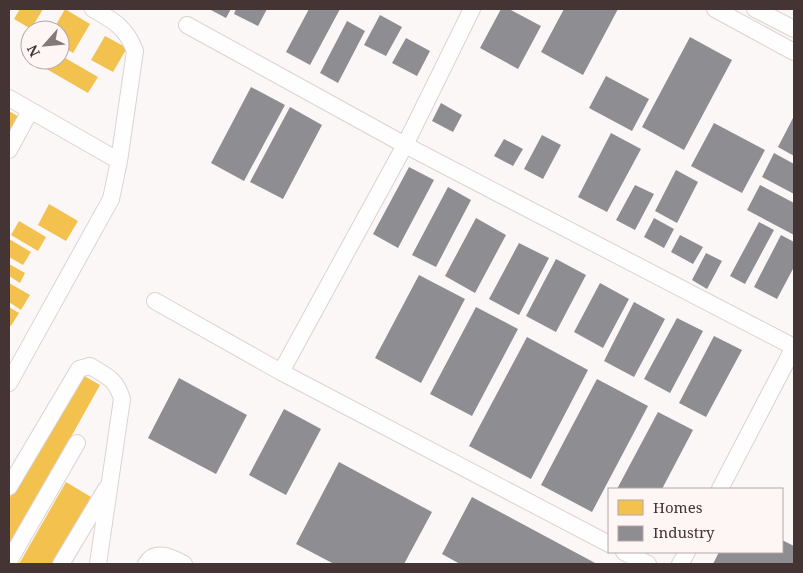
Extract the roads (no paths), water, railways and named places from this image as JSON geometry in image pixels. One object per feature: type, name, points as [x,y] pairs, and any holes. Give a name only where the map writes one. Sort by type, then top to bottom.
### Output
[{"type":"street","points":[[9,384],[110,199],[119,161],[135,51],[130,36],[113,20],[93,9]]},
{"type":"street","points":[[281,372],[405,145],[472,9]]},
{"type":"street","points":[[715,9],[794,52]]},
{"type":"street","points":[[756,9],[794,30]]},
{"type":"street","points":[[187,25],[405,145],[794,347],[721,488]]},
{"type":"street","points":[[9,98],[119,161]]},
{"type":"street","points":[[9,150],[30,111]]},
{"type":"street","points":[[154,301],[281,372],[608,543]]},
{"type":"street","points":[[9,488],[79,369],[90,366],[113,380],[120,391],[122,399],[98,564]]},
{"type":"street","points":[[9,561],[77,443]]},
{"type":"street","points":[[61,564],[110,481]]},
{"type":"street","points":[[626,553],[648,564]]},
{"type":"street","points":[[680,564],[686,553]]},
{"type":"street","points":[[146,564],[148,559],[157,555],[169,556],[184,564]]}]
